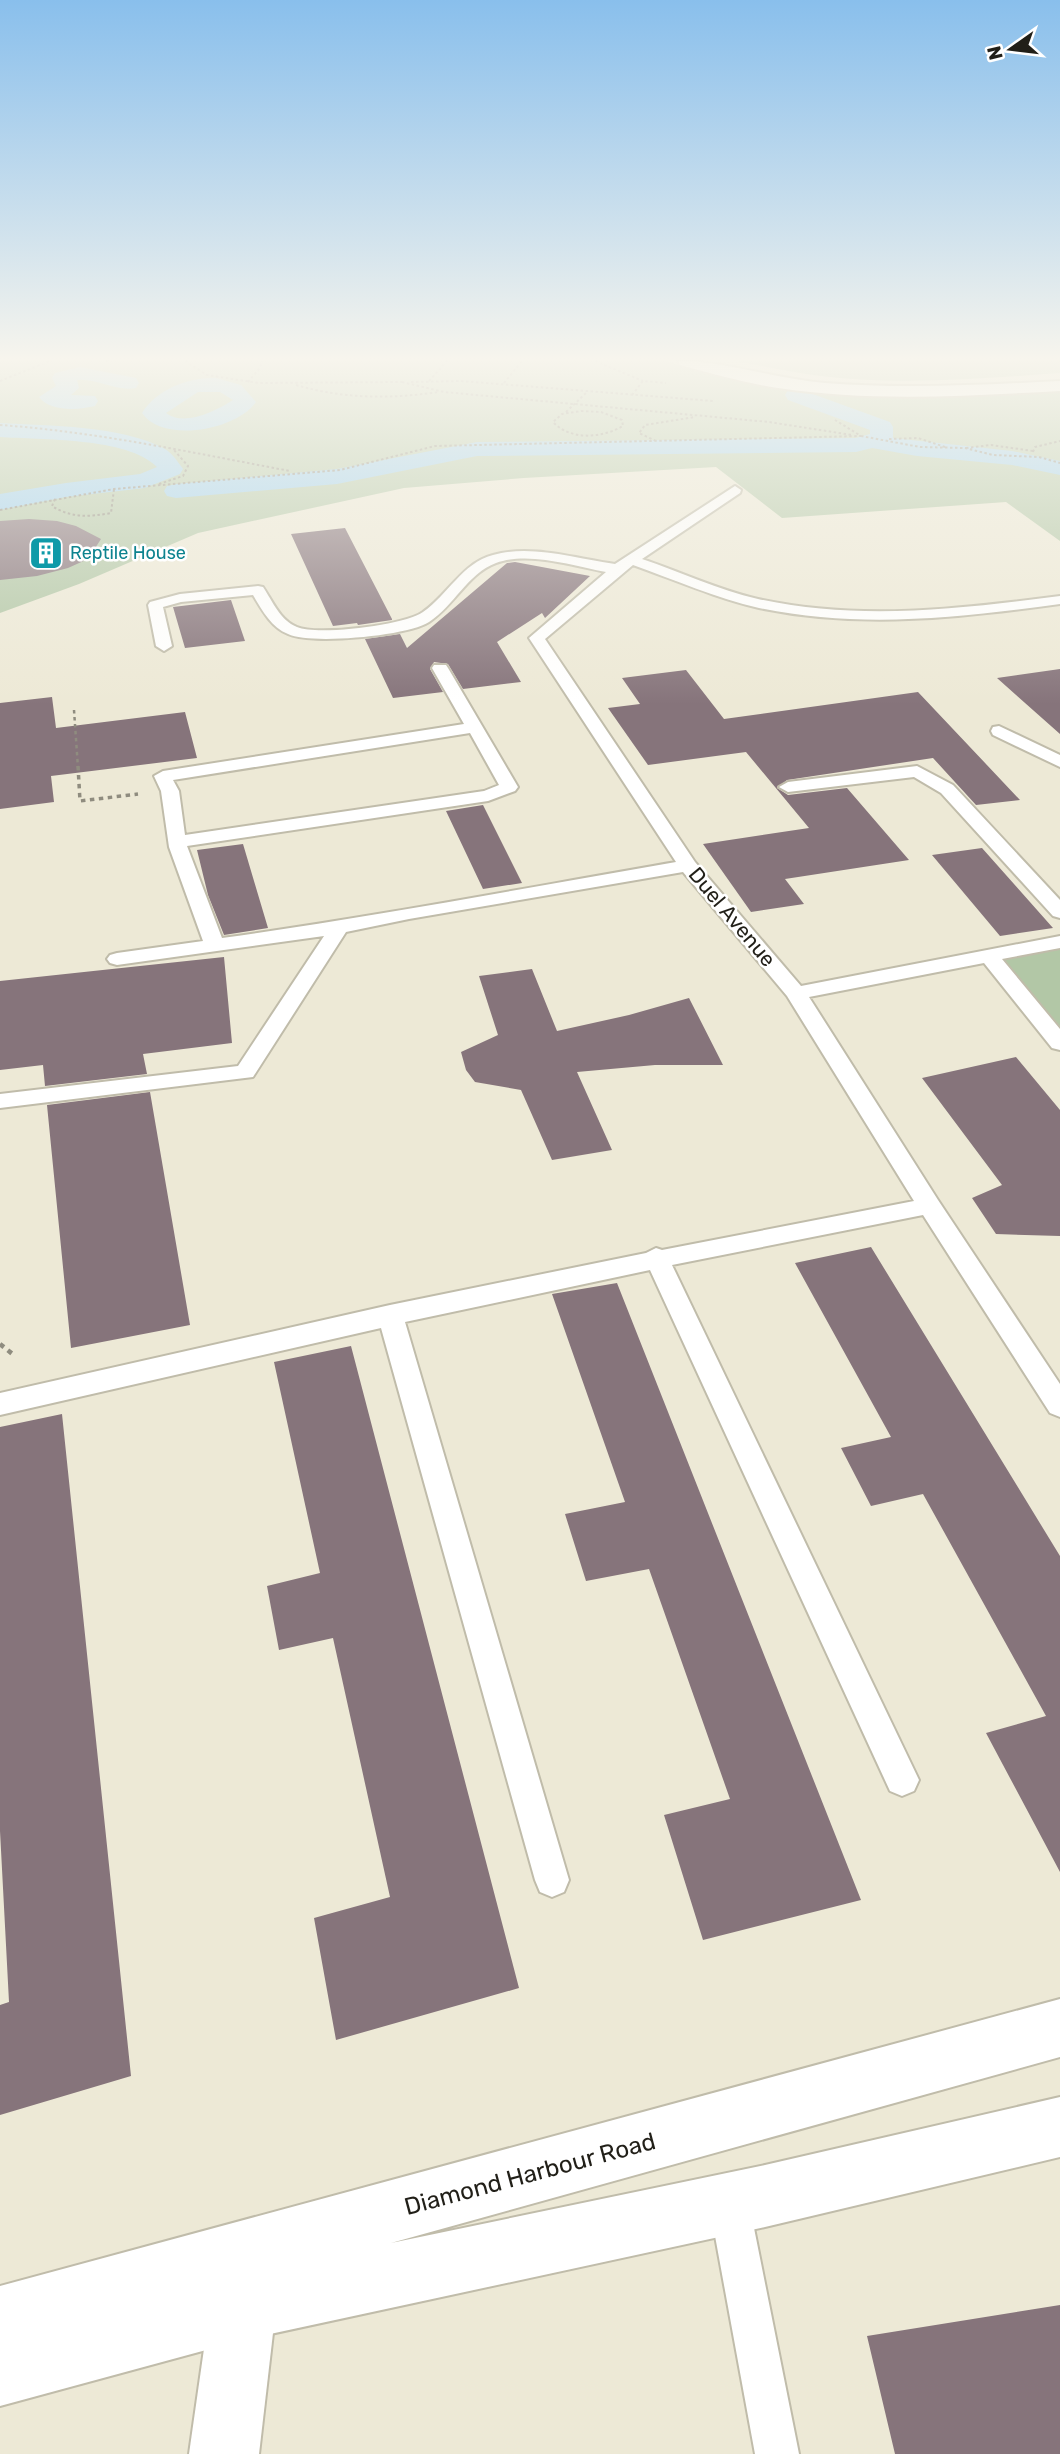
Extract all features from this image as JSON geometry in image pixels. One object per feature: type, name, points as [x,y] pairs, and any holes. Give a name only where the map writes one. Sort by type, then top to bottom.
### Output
[{"type":"main road","name":"Diamond Harbour Road","points":[[0,2319],[1060,2028]]},
{"type":"main road","points":[[0,2372],[243,2307],[729,2203],[1060,2127]]},
{"type":"main road","points":[[224,2454],[243,2307]]},
{"type":"lane","name":"Duel Avenue","points":[[735,490],[625,564],[537,638],[688,866],[796,993],[929,1206],[1060,1406]]},
{"type":"lane","points":[[164,646],[155,605],[180,598],[258,590],[271,615],[296,633],[317,635],[413,625],[435,611],[473,569],[496,558],[534,554],[567,562],[625,564],[756,603],[815,613],[922,617],[965,614],[1060,600]]},
{"type":"lane","points":[[177,842],[488,796],[509,787],[440,668]]},
{"type":"lane","points":[[215,946],[177,842],[170,790],[163,776],[473,728]]},
{"type":"lane","points":[[999,731],[1060,762]]},
{"type":"lane","points":[[788,787],[917,771],[947,789],[1060,912]]},
{"type":"lane","points":[[117,959],[339,928],[409,913],[688,866]]},
{"type":"lane","points":[[0,1101],[245,1072],[339,928]]},
{"type":"lane","points":[[796,993],[1060,942]]},
{"type":"lane","points":[[989,956],[1060,1043]]},
{"type":"lane","points":[[0,1404],[390,1315],[656,1258],[929,1206]]},
{"type":"lane","points":[[656,1258],[902,1780]]},
{"type":"lane","points":[[390,1315],[552,1880]]},
{"type":"lane","points":[[729,2203],[776,2454]]},
{"type":"path","points":[[152,486],[183,476]]},
{"type":"path","points":[[0,510],[114,489],[264,476]]},
{"type":"path","points":[[55,498],[52,506],[65,515],[87,517],[110,513],[114,489]]},
{"type":"path","points":[[74,710],[80,801],[170,790]]},
{"type":"path","points":[[0,1345],[15,1356]]},
{"type":"green space","points":[[0,476],[567,476],[404,488],[198,533],[79,584],[0,613]]},
{"type":"green space","points":[[727,476],[1060,476],[1060,541],[1006,502],[782,518]]},
{"type":"green space","points":[[1060,948],[1060,1037],[997,959]]},
{"type":"building","name":"Reptile House","points":[[0,521],[57,521],[76,526],[101,539],[88,559],[68,568],[37,576],[0,580]]},
{"type":"building","points":[[345,528],[392,620],[333,626],[291,534]]},
{"type":"building","points":[[515,562],[590,576],[545,618],[542,613],[497,642],[521,682],[463,689],[448,664],[434,662],[430,669],[443,692],[393,698],[365,639],[400,634],[407,648],[507,563]]},
{"type":"building","points":[[231,600],[245,641],[185,648],[173,607]]},
{"type":"building","points":[[1060,669],[1060,734],[997,678]]},
{"type":"building","points":[[686,670],[724,719],[918,692],[1020,800],[976,805],[933,758],[787,780],[777,788],[788,795],[847,788],[909,860],[785,879],[804,904],[751,912],[703,844],[809,828],[746,752],[648,765],[608,708],[640,704],[622,678]]},
{"type":"building","points":[[52,697],[56,728],[185,712],[197,758],[51,776],[54,802],[0,809],[0,703]]},
{"type":"building","points":[[483,805],[522,883],[483,889],[446,811]]},
{"type":"building","points":[[243,844],[268,928],[224,935],[208,895],[197,850]]},
{"type":"building","points":[[982,848],[1053,928],[1000,936],[932,855]]},
{"type":"building","points":[[224,957],[232,1043],[143,1054],[147,1074],[45,1086],[43,1065],[0,1070],[0,981]]},
{"type":"building","points":[[532,969],[557,1031],[689,998],[723,1065],[655,1065],[577,1072],[612,1150],[552,1160],[521,1090],[475,1082],[466,1070],[461,1052],[498,1035],[479,976]]},
{"type":"building","points":[[1016,1057],[1060,1110],[1060,1236],[996,1234],[972,1198],[1002,1185],[922,1078]]},
{"type":"building","points":[[150,1092],[190,1325],[71,1348],[47,1105]]},
{"type":"building","points":[[871,1247],[1060,1556],[1060,1872],[986,1733],[1046,1716],[923,1494],[871,1506],[841,1448],[891,1437],[795,1263]]},
{"type":"building","points":[[617,1283],[861,1900],[703,1940],[664,1815],[730,1799],[649,1569],[586,1581],[565,1514],[625,1502],[552,1294]]},
{"type":"building","points":[[351,1346],[519,1988],[336,2040],[314,1918],[390,1897],[333,1638],[279,1650],[267,1586],[320,1573],[274,1362]]},
{"type":"building","points":[[62,1414],[131,2076],[0,2115],[0,2005],[9,2002],[0,1831],[0,1427]]},
{"type":"building","points":[[1060,2305],[1060,2454],[895,2454],[867,2336]]},
{"type":"waterway","points":[[0,502],[66,490],[145,481],[157,476]]},
{"type":"waterway","points":[[176,491],[346,476]]},
{"type":"place","name":"Reptile House","points":[[46,553]]}]
